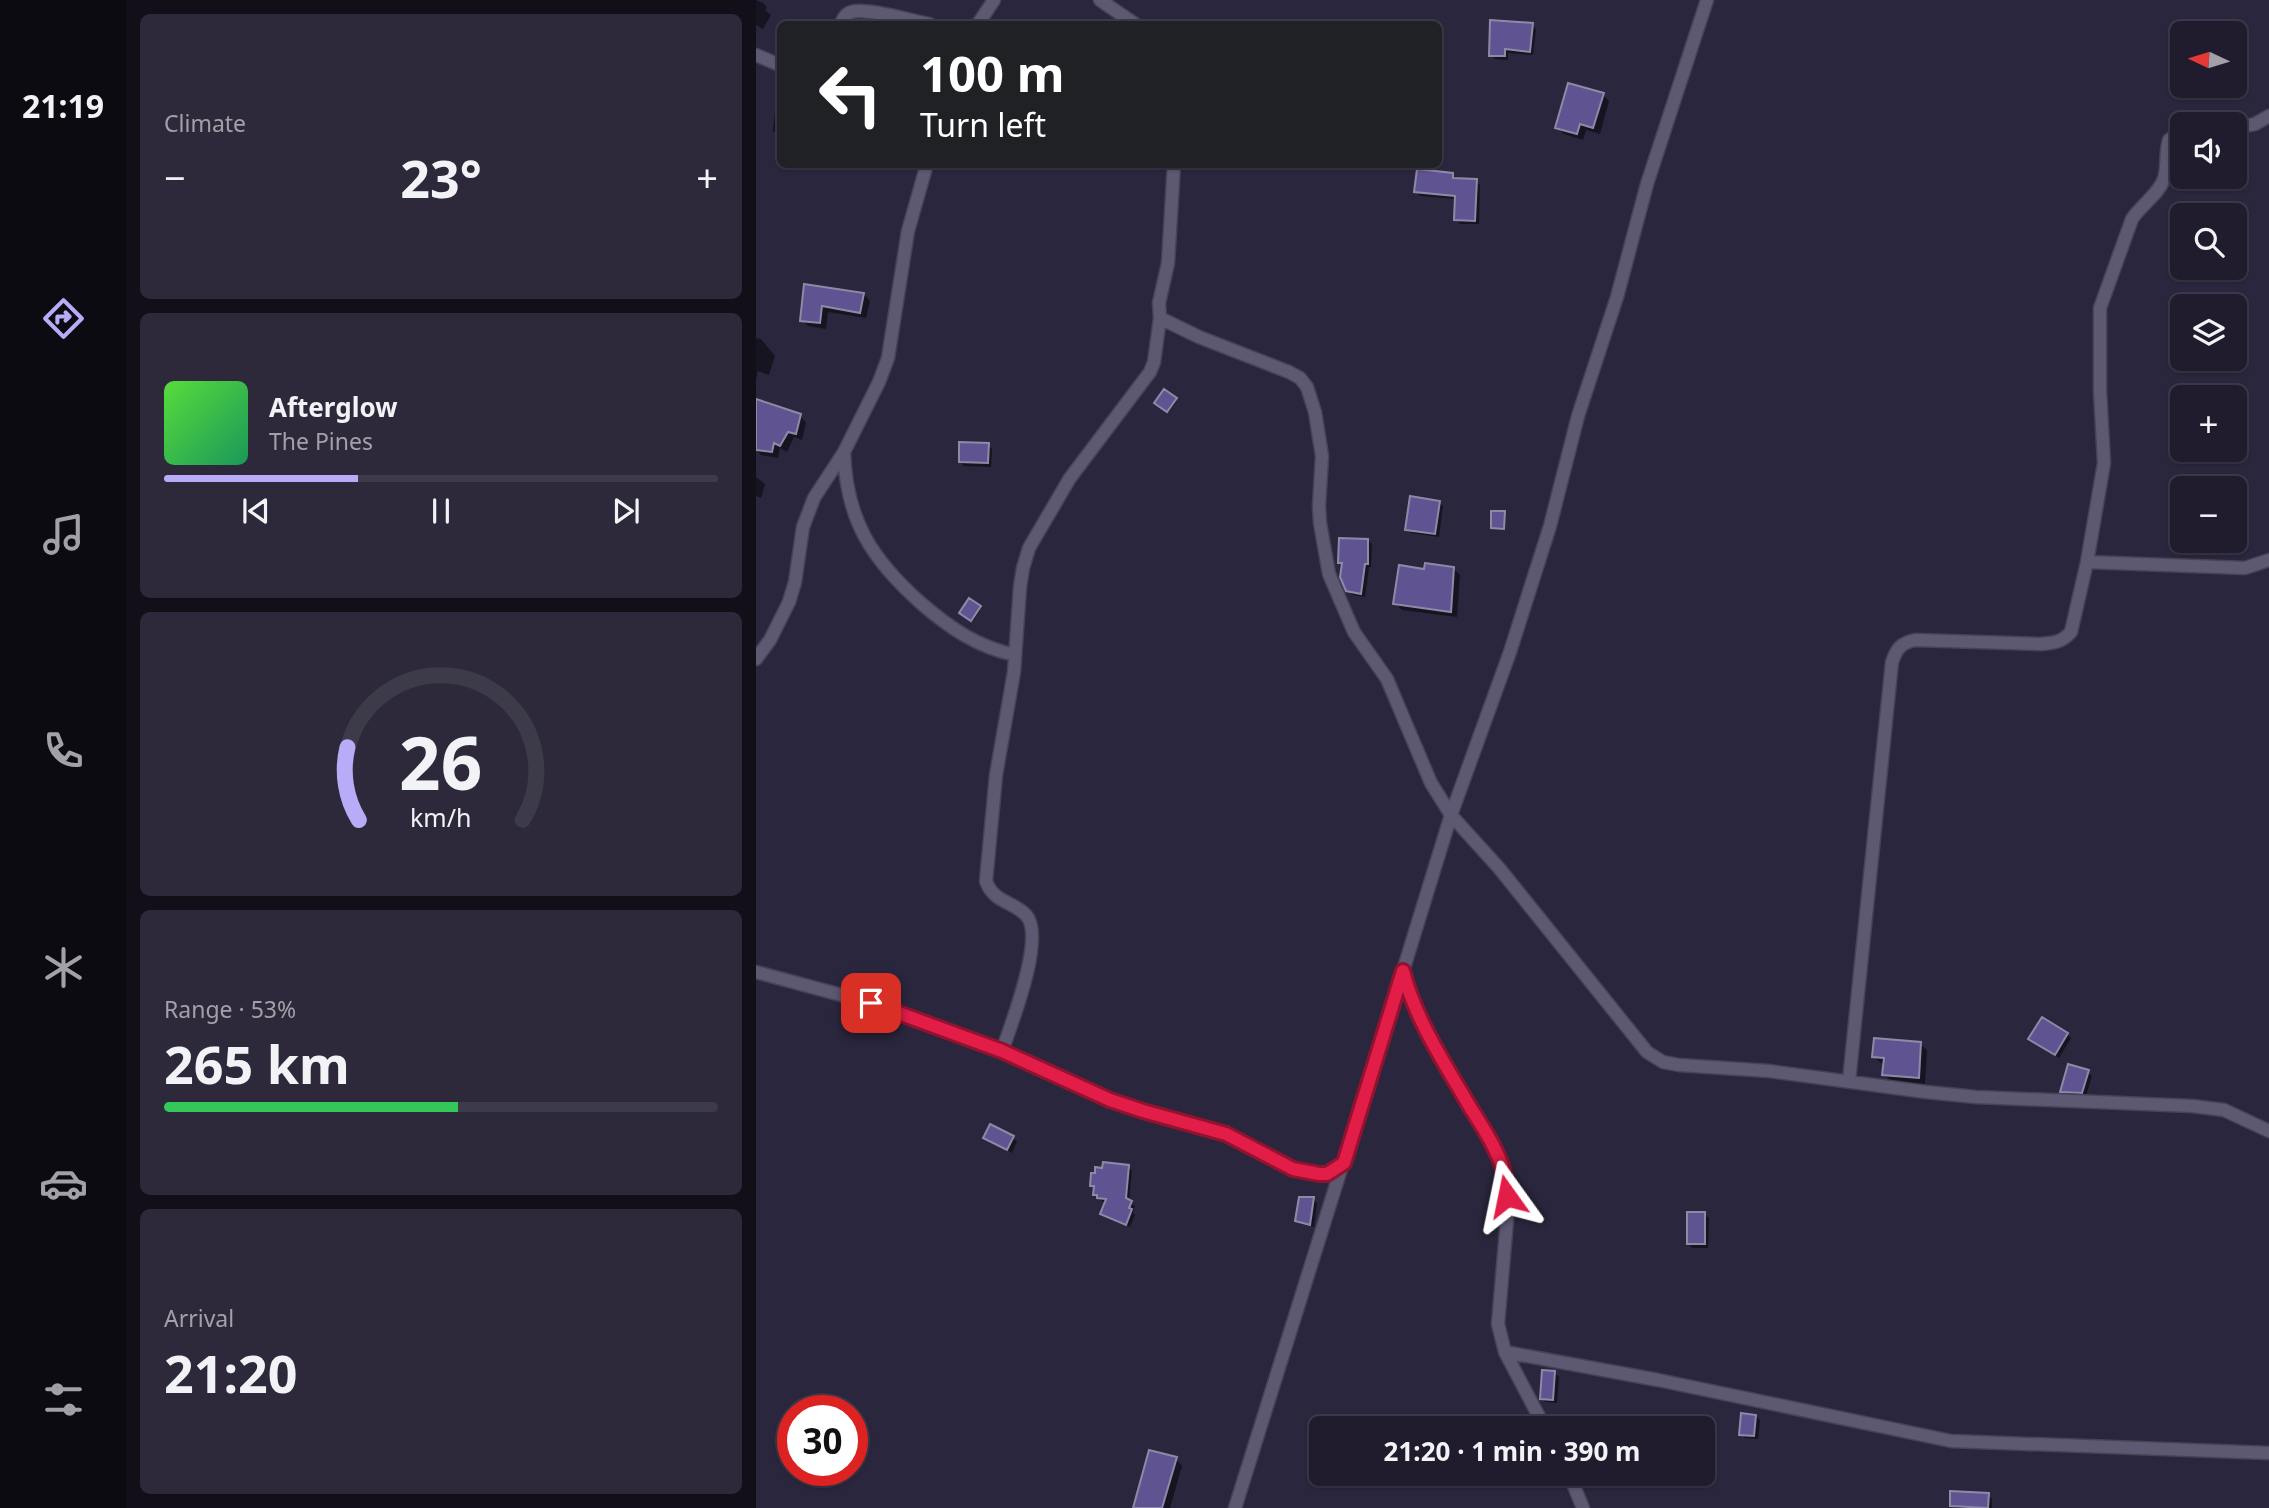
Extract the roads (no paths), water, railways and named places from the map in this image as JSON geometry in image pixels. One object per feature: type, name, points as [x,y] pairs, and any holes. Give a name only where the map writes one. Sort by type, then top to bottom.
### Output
[{"type":"street","points":[[980,21],[994,0]]},
{"type":"street","points":[[1100,0],[1131,21]]},
{"type":"street","points":[[1236,1508],[1451,815],[1510,652],[1550,526],[1578,416],[1617,297],[1647,184],[1707,0]]},
{"type":"street","points":[[842,21],[850,12],[858,11],[916,21]]},
{"type":"street","points":[[756,55],[777,64]]},
{"type":"street","points":[[2247,126],[2269,116]]},
{"type":"street","points":[[1849,1081],[1892,662],[1897,649],[1904,643],[1915,640],[2041,644],[2056,643],[2071,632],[2087,562],[2104,463],[2100,391],[2101,308],[2132,219],[2160,188],[2164,179],[2170,139]]},
{"type":"street","points":[[756,659],[770,640],[789,602],[795,582],[803,527],[814,498],[844,452],[888,358],[901,269],[926,168]]},
{"type":"street","points":[[1002,1051],[1019,1001],[1033,932],[1024,913],[995,896],[986,881],[996,775],[1015,656],[1023,568],[1029,548],[1070,478],[1150,372],[1154,362],[1160,318],[1159,303],[1168,262],[1174,168]]},
{"type":"street","points":[[1160,318],[1199,337],[1289,372],[1300,378],[1307,387],[1315,412],[1322,456],[1319,506],[1329,574],[1354,632],[1387,679],[1431,783],[1451,815],[1499,868],[1647,1052],[1663,1062],[1679,1065],[1769,1071],[1976,1097],[2224,1110],[2269,1130]]},
{"type":"street","points":[[844,452],[846,484],[857,519],[864,538],[888,573],[957,632],[1015,656]]},
{"type":"street","points":[[2087,562],[2245,568],[2269,560]]},
{"type":"street","points":[[1403,971],[1407,988],[1419,1014],[1503,1169],[1507,1220],[1498,1324],[1504,1352],[1539,1416]]},
{"type":"street","points":[[756,972],[871,1003],[1002,1051],[1110,1100],[1226,1134],[1293,1169],[1327,1174],[1344,1163]]},
{"type":"street","points":[[1504,1352],[1658,1380],[1951,1441],[2269,1453]]},
{"type":"street","points":[[1574,1486],[1583,1508]]}]
